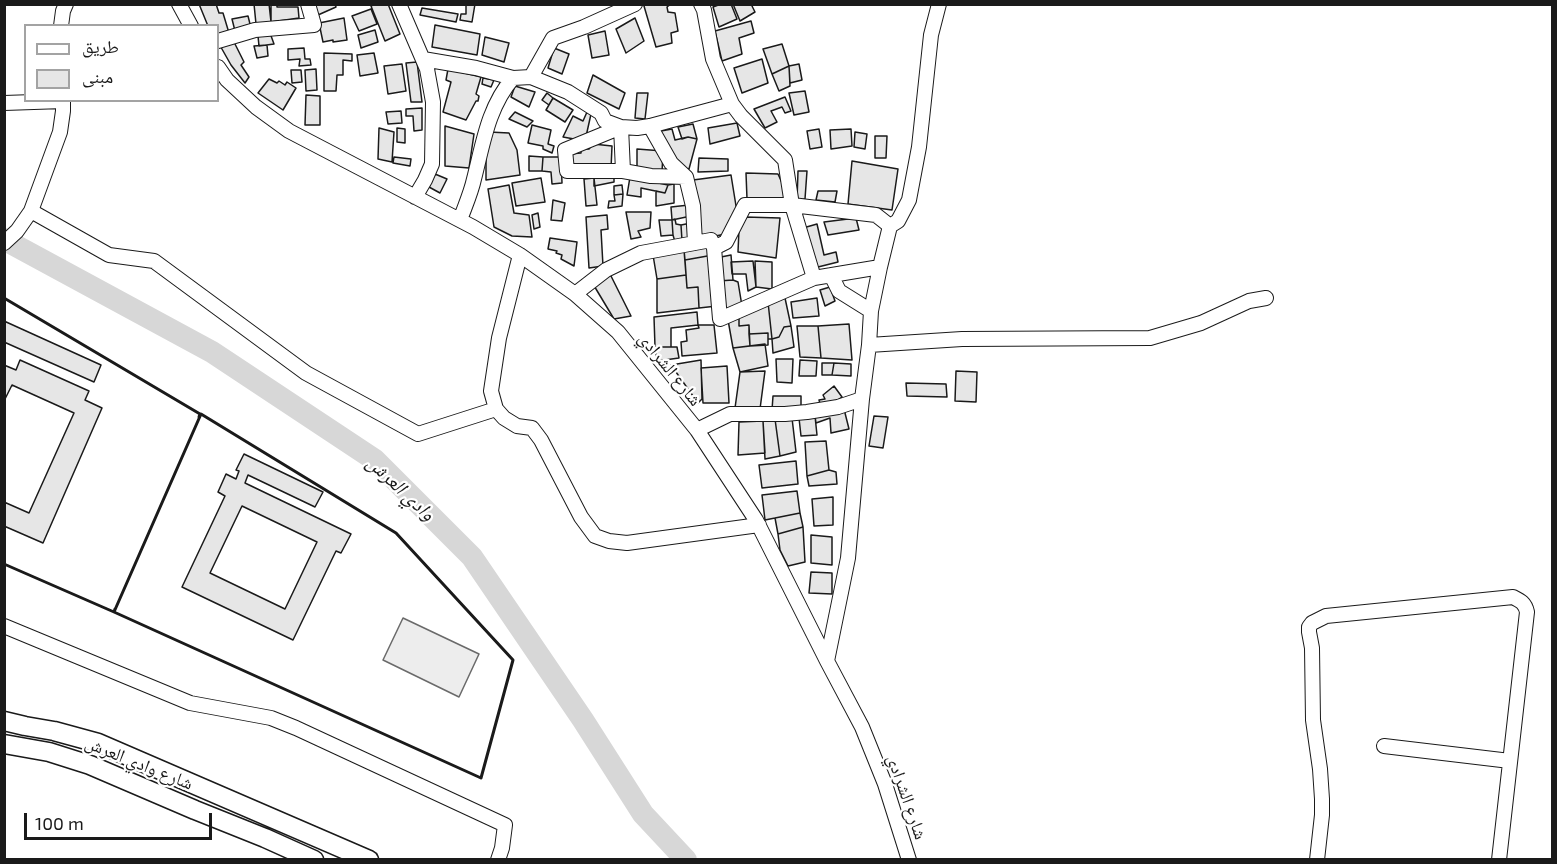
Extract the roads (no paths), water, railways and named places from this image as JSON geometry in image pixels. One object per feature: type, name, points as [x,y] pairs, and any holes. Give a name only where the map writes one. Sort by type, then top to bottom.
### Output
[{"type":"main road","name":"شارع وادي العرش","points":[[4,721],[98,743],[369,860]]},
{"type":"main road","name":"شارع وادي العرش","points":[[4,744],[49,752],[90,765],[314,860]]},
{"type":"street","points":[[61,24],[66,4]]},
{"type":"street","points":[[178,4],[190,24]]},
{"type":"street","points":[[219,41],[255,30],[314,26],[308,4]]},
{"type":"street","points":[[399,4],[427,69],[433,102],[432,164],[416,196]]},
{"type":"street","points":[[531,77],[553,38],[635,4]]},
{"type":"street","points":[[701,4],[713,59],[732,104],[785,160],[792,205],[814,278]]},
{"type":"street","points":[[827,662],[848,558],[862,399],[870,345],[871,311],[890,226],[898,221],[909,200],[919,147],[931,35],[939,4]]},
{"type":"street","points":[[423,59],[513,78],[531,77],[568,92],[601,113],[605,121],[621,127],[650,126],[732,104]]},
{"type":"street","name":"شارع الشرادي","points":[[219,69],[227,81],[256,107],[289,131],[416,196],[520,255],[575,294],[618,332],[697,430],[759,525],[862,727],[885,784],[909,860]]},
{"type":"street","points":[[460,220],[474,182],[485,130],[502,90],[513,78]]},
{"type":"street","points":[[4,102],[24,102]]},
{"type":"street","points":[[4,243],[17,231],[31,211],[60,132],[63,102]]},
{"type":"street","points":[[650,126],[671,163],[686,177],[693,206],[695,243]]},
{"type":"street","points":[[621,127],[624,171]]},
{"type":"street","points":[[621,127],[565,150],[567,171],[624,171],[651,176],[686,177]]},
{"type":"street","points":[[714,248],[726,242],[745,206],[792,205],[876,215],[890,226]]},
{"type":"street","points":[[31,211],[109,255],[154,261],[306,373],[418,434],[496,409]]},
{"type":"street","points":[[575,294],[606,270],[641,253],[711,240],[714,248],[720,319],[814,278],[880,267]]},
{"type":"street","points":[[520,255],[499,338],[491,391],[496,409],[504,418],[517,426],[532,428],[537,434],[581,517],[595,537],[609,542],[627,543],[759,525]]},
{"type":"street","points":[[831,275],[839,291],[871,311]]},
{"type":"street","points":[[870,345],[962,339],[1150,338],[1201,323],[1249,301],[1266,298]]},
{"type":"street","points":[[697,430],[730,414],[807,412],[838,407],[862,399]]},
{"type":"street","points":[[1317,860],[1322,799],[1313,720],[1312,648],[1309,627],[1316,620],[1326,616],[1513,597],[1526,606],[1527,612],[1499,860]]},
{"type":"street","points":[[4,626],[190,703],[271,718],[505,825],[498,860]]},
{"type":"street","points":[[1384,746],[1510,761]]},
{"type":"waterway","name":"وادي العرش","points":[[4,239],[212,352],[375,460],[472,557],[583,720],[643,814],[686,860]]}]
